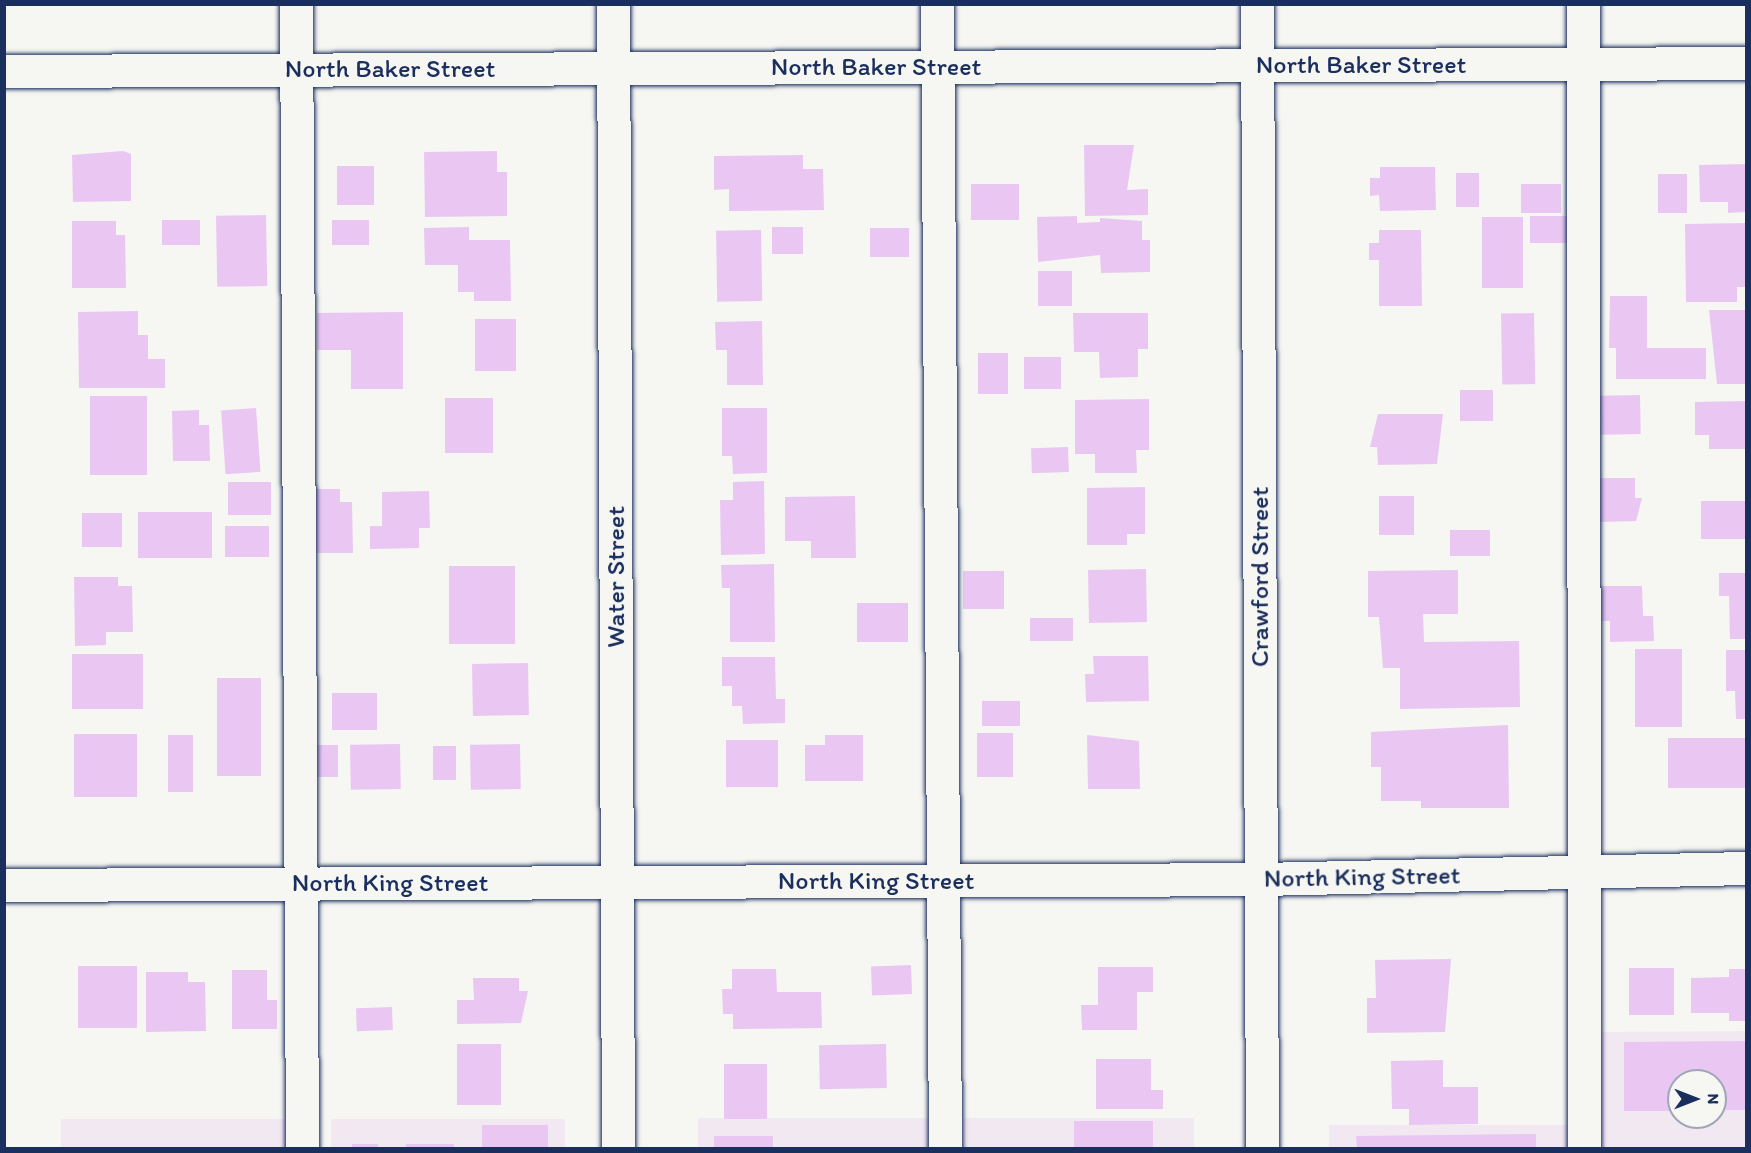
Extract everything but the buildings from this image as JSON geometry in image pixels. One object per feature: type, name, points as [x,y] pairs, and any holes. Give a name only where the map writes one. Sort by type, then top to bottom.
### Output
[{"type":"street","points":[[296,4],[302,1149]]},
{"type":"street","name":"Water Street","points":[[613,4],[618,1149]]},
{"type":"street","points":[[937,4],[941,880],[945,1149]]},
{"type":"street","name":"Crawford Street","points":[[1257,4],[1262,1149]]},
{"type":"street","points":[[1583,4],[1586,872],[1584,1149]]},
{"type":"street","name":"North Baker Street","points":[[4,71],[1746,63]]},
{"type":"street","name":"North King Street","points":[[4,885],[1261,879],[1746,868]]},
{"type":"shaded area","points":[[1746,1031],[1746,1148],[1601,1148],[1600,1032]]},
{"type":"shaded area","points":[[698,1118],[930,1118],[930,1148],[698,1148]]},
{"type":"shaded area","points":[[963,1118],[1194,1118],[1194,1148],[963,1148]]},
{"type":"shaded area","points":[[61,1119],[297,1119],[297,1148],[61,1148]]},
{"type":"shaded area","points":[[331,1119],[565,1119],[565,1148],[331,1148]]},
{"type":"shaded area","points":[[1329,1125],[1567,1125],[1567,1148],[1329,1148]]}]
